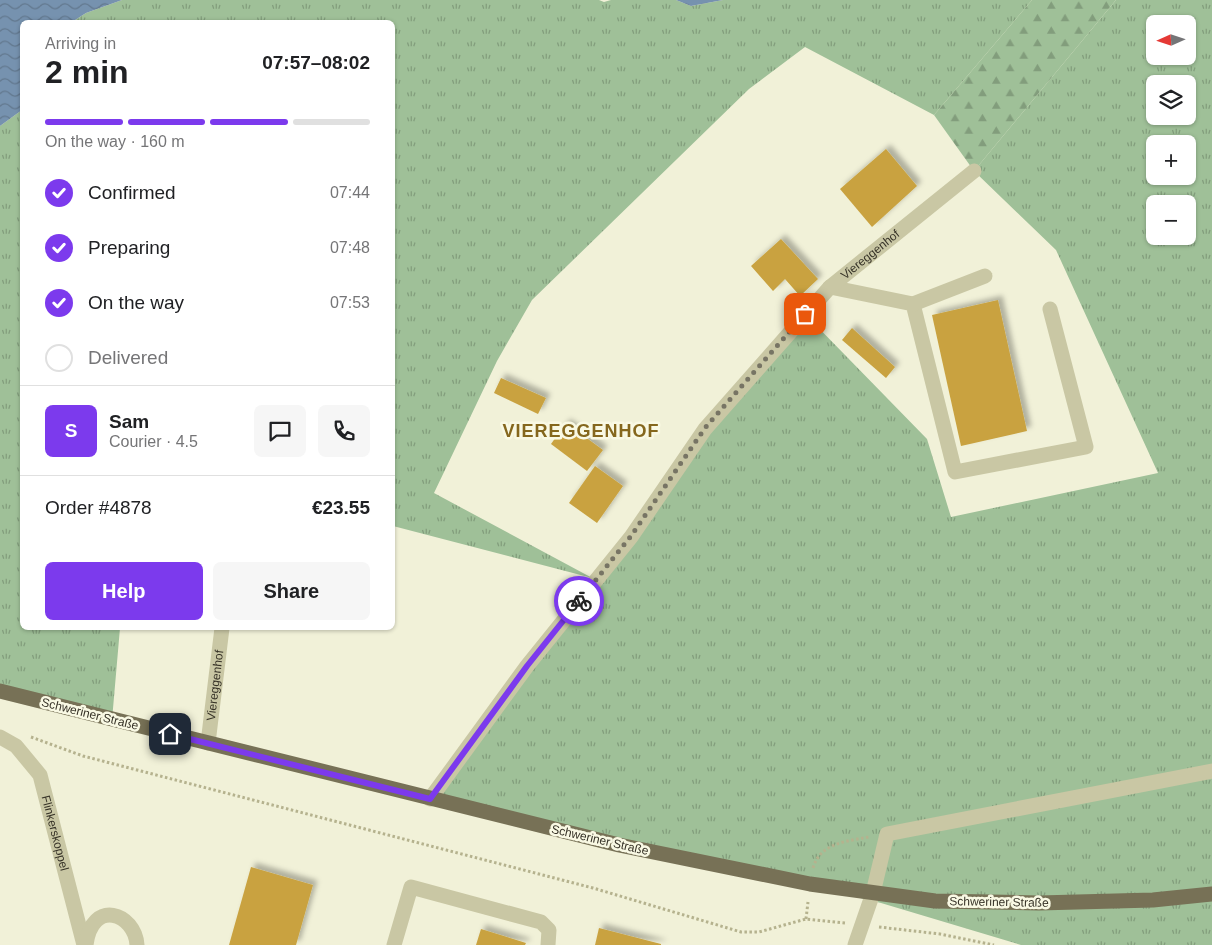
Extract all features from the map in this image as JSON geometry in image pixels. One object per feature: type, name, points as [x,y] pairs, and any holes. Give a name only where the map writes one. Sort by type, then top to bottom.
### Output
[{"type":"main road","name":"Schweriner Straße","points":[[0,691],[619,845],[810,884],[935,901],[1039,904],[1153,900],[1212,894]]},
{"type":"street","name":"Viereggenhof","points":[[430,799],[527,666],[631,536],[705,428],[830,287],[974,171]]},
{"type":"street","points":[[830,287],[913,304],[986,276]]},
{"type":"street","points":[[913,304],[955,472],[1086,447],[1050,309]]},
{"type":"street","name":"Viereggenhof","points":[[208,743],[222,630]]},
{"type":"street","name":"Flinkerskoppel","points":[[0,737],[16,746],[40,775],[85,945]]},
{"type":"street","points":[[855,945],[873,892],[887,834],[1212,771]]},
{"type":"street","points":[[394,945],[411,888],[541,922],[549,930],[548,945]]},
{"type":"street","points":[[85,945],[96,919],[112,915],[130,926],[137,945]]},
{"type":"path","points":[[16,746],[22,738],[35,737],[83,756],[593,888],[740,932],[759,932],[806,919],[940,934],[994,945]]},
{"type":"path","points":[[806,919],[810,884],[814,866],[819,855],[837,843],[887,834]]},
{"type":"green space","points":[[122,0],[599,0],[604,2],[611,0],[676,0],[691,6],[723,0],[1032,0],[934,115],[805,47],[749,89],[532,300],[497,361],[434,493],[592,578],[395,527],[395,20],[75,20],[86,13]]},
{"type":"green space","points":[[1032,0],[1116,0],[974,171],[934,115]]},
{"type":"green space","points":[[1116,0],[1212,0],[1212,945],[1021,945],[881,903],[436,794],[596,580],[705,429],[805,314],[927,439],[951,517],[1158,473],[1056,250],[974,171]]},
{"type":"green space","points":[[20,111],[20,630],[120,630],[112,720],[0,691],[0,126]]},
{"type":"water","points":[[0,0],[122,0],[86,13],[75,20],[20,20],[20,111],[0,126]]},
{"type":"water","points":[[676,0],[723,0],[691,6]]},
{"type":"building","points":[[886,149],[917,186],[872,227],[840,189]]},
{"type":"building","points":[[781,239],[818,279],[800,296],[785,279],[773,291],[751,266]]},
{"type":"building","points":[[998,300],[1027,431],[961,446],[932,315]]},
{"type":"building","points":[[852,328],[895,367],[886,378],[842,340]]},
{"type":"building","points":[[501,378],[546,398],[538,414],[494,393]]},
{"type":"building","points":[[566,423],[603,450],[587,471],[551,444]]},
{"type":"building","points":[[595,466],[623,486],[597,523],[569,503]]},
{"type":"building","points":[[251,867],[313,885],[296,945],[229,945]]},
{"type":"building","points":[[599,928],[661,944],[661,945],[595,945]]},
{"type":"building","points":[[481,929],[526,943],[525,945],[476,945]]},
{"type":"way so far","points":[[579,601],[631,536],[705,428],[805,314]]},
{"type":"district","name":"VIEREGGENHOF","points":[[581,431]]},
{"type":"route","points":[[170,734],[430,799],[527,666],[579,601]]}]
